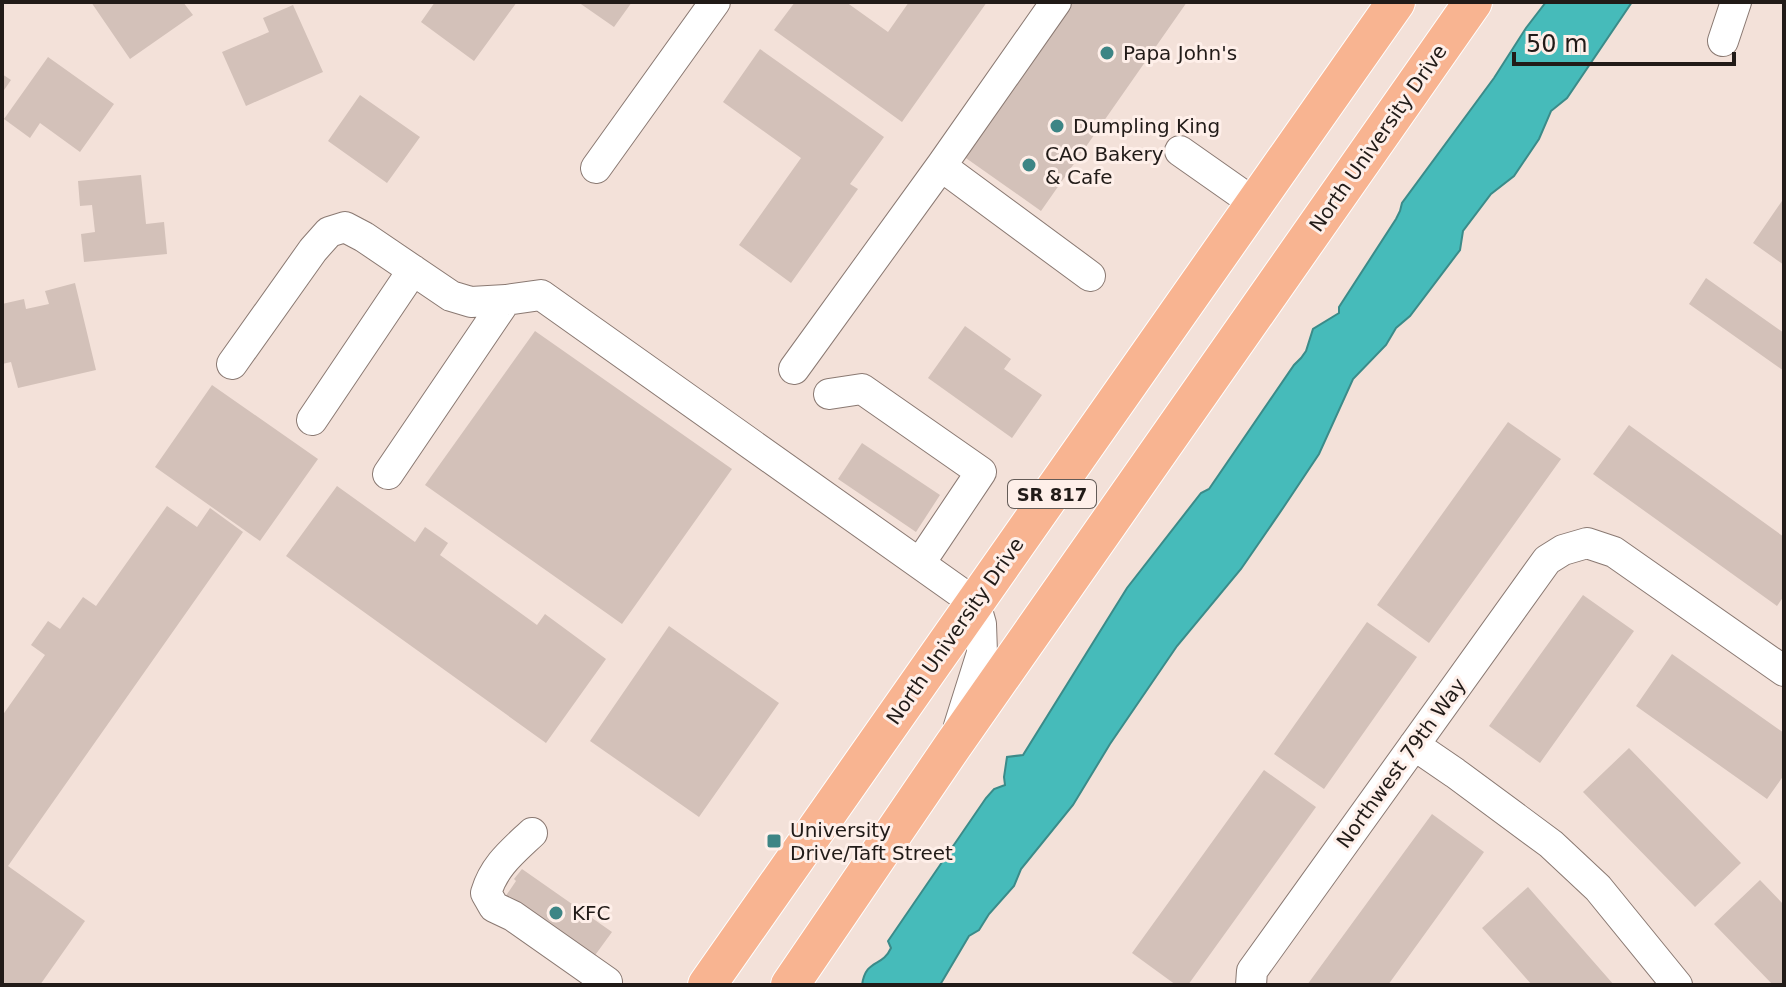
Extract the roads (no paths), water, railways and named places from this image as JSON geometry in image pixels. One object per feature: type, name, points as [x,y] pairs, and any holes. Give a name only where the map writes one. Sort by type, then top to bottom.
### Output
[{"type":"main road","name":"North University Drive","points":[[707,985],[1396,2]]},
{"type":"main road","name":"North University Drive","points":[[790,985],[952,747],[1473,2]]},
{"type":"street","points":[[596,168],[715,2]]},
{"type":"street","points":[[794,369],[1056,2]]},
{"type":"street","points":[[1723,41],[1736,2]]},
{"type":"street","points":[[1180,151],[1254,203]]},
{"type":"street","points":[[941,166],[1090,276]]},
{"type":"street","points":[[232,364],[313,250],[329,232],[345,227],[451,296],[471,302],[541,295],[975,603],[981,624],[982,653],[952,747]]},
{"type":"street","points":[[312,420],[413,270]]},
{"type":"street","points":[[388,474],[506,300]]},
{"type":"street","points":[[829,394],[862,389],[981,472],[920,563]]},
{"type":"street","name":"Northwest 79th Way","points":[[1251,985],[1252,971],[1414,745],[1547,560],[1563,550],[1587,543],[1614,552],[1784,671]]},
{"type":"street","points":[[1414,745],[1551,844],[1598,888],[1677,985]]},
{"type":"street","points":[[532,833],[491,876],[486,893],[494,907],[513,916],[607,982]]},
{"type":"water","points":[[1546,2],[1632,2],[1567,98],[1551,111],[1539,139],[1514,176],[1491,194],[1463,231],[1460,250],[1410,316],[1396,328],[1386,345],[1353,379],[1319,454],[1283,508],[1241,569],[1177,646],[1110,744],[1073,805],[1021,869],[1014,886],[979,930],[969,936],[940,985],[862,985],[867,971],[891,948],[888,941],[986,798],[994,789],[1005,785],[1007,757],[1023,755],[1127,588],[1201,493],[1209,489],[1306,351],[1313,329],[1339,313],[1339,307],[1396,219],[1402,203]]},
{"type":"place","name":"Papa John's","points":[[1107,53]]},
{"type":"place","name":"Dumpling King","points":[[1057,126]]},
{"type":"place","name":"CAO Bakery & Cafe","points":[[1029,165]]},
{"type":"place","name":"University Drive/Taft Street","points":[[774,841]]},
{"type":"place","name":"KFC","points":[[556,913]]}]
